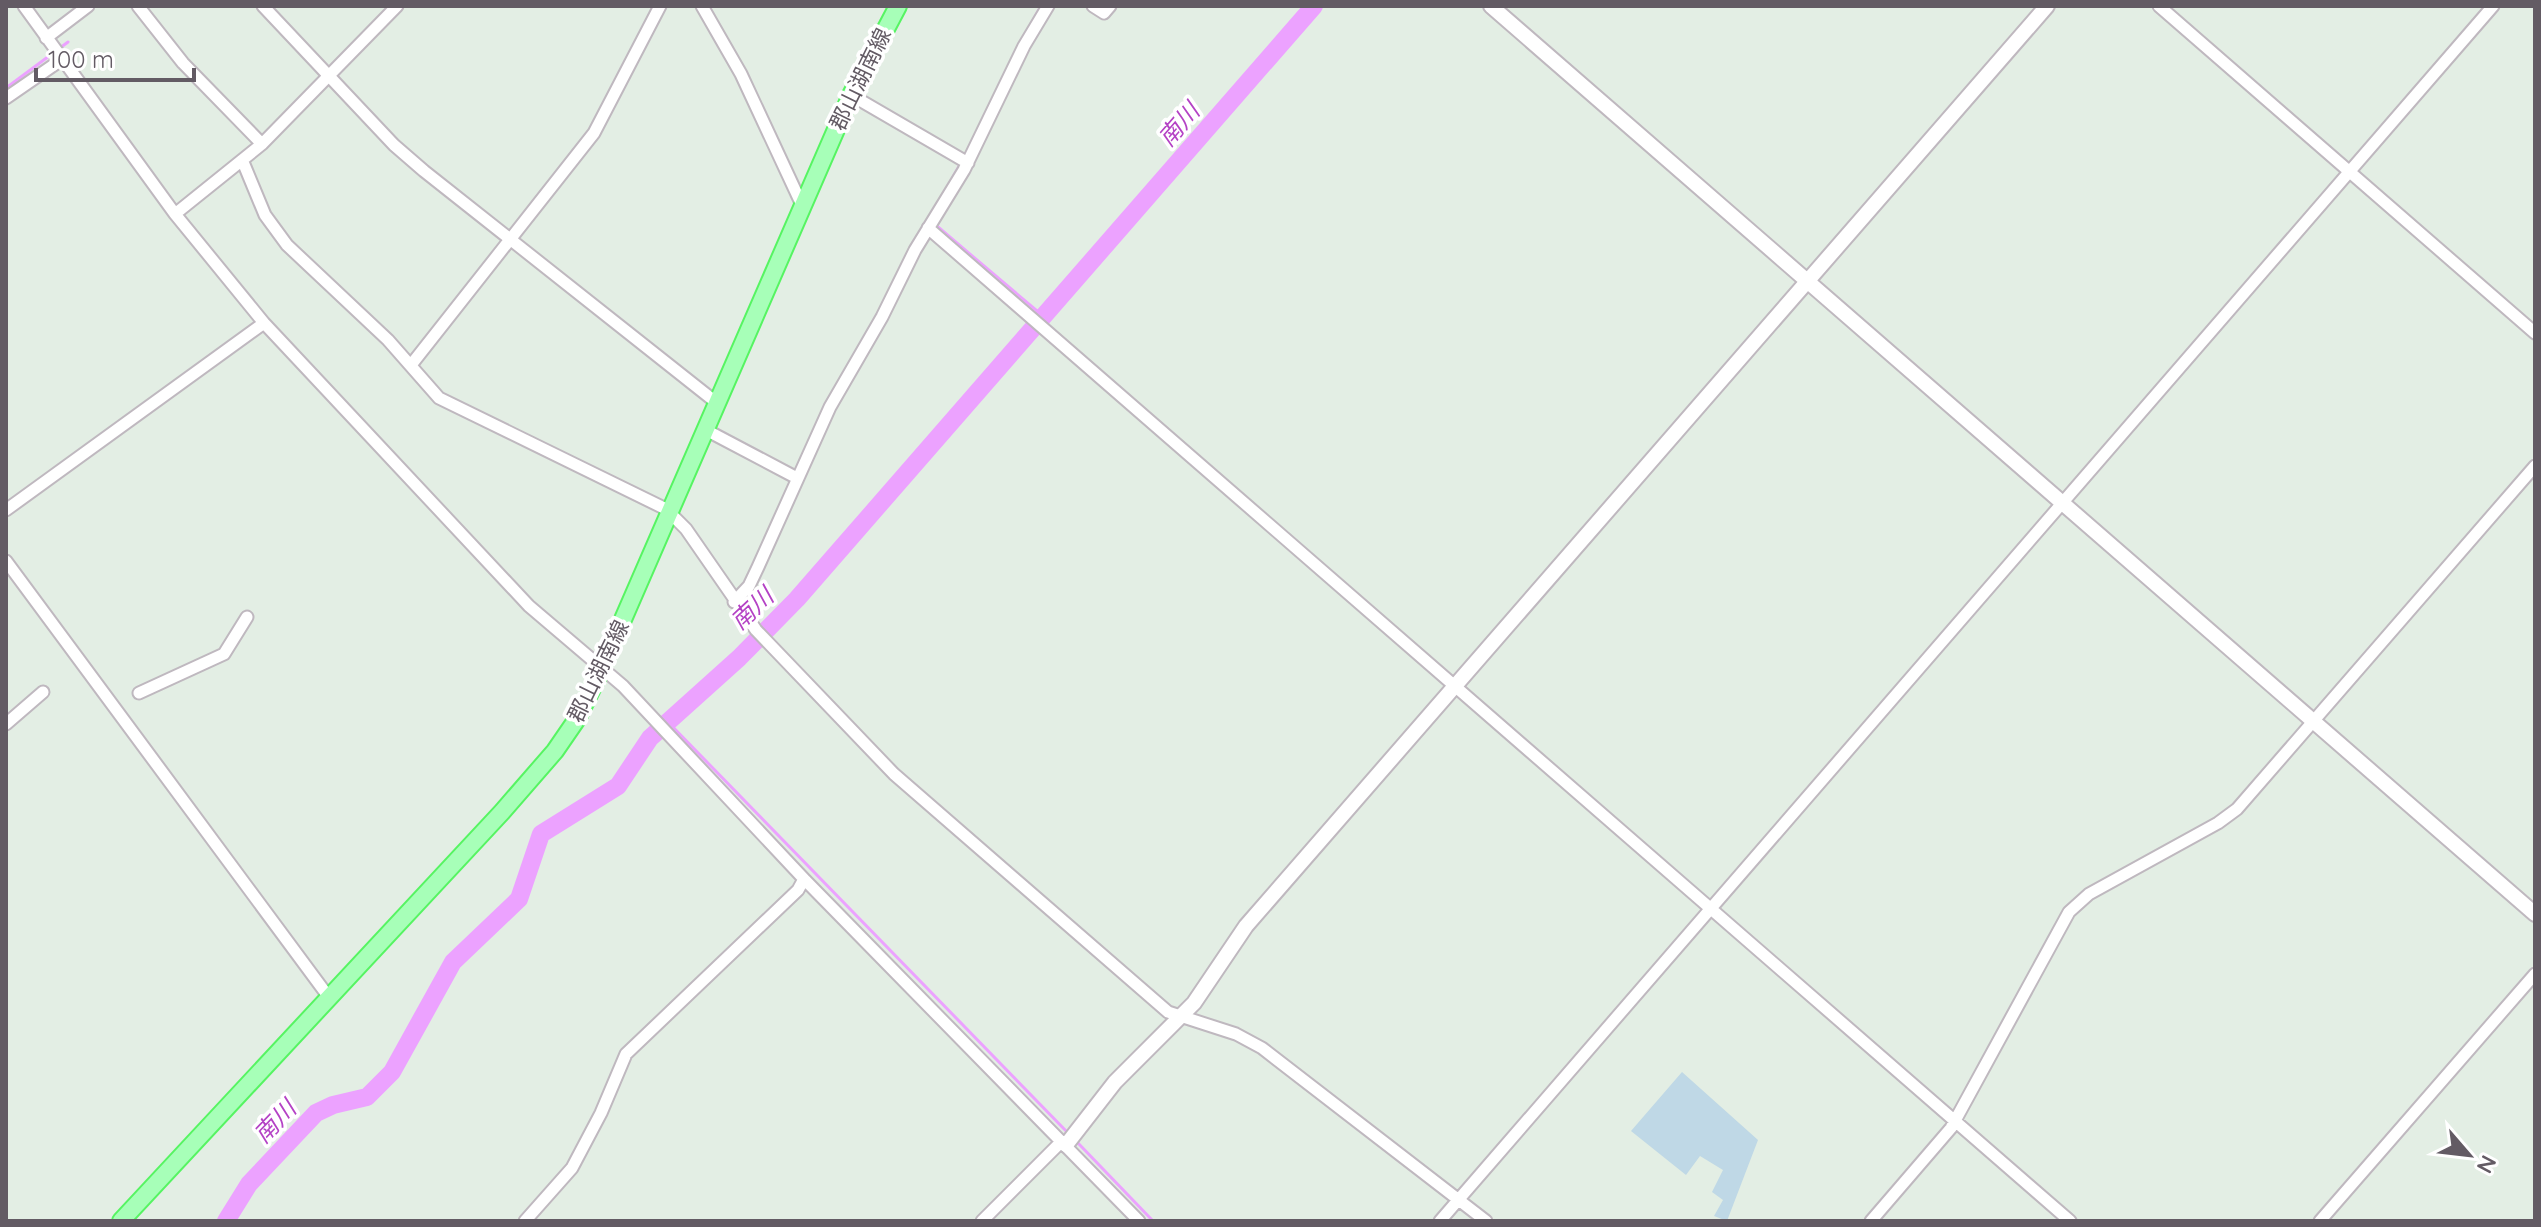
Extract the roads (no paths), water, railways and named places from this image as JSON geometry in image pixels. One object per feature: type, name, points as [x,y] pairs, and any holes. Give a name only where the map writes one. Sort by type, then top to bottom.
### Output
[{"type":"main road","name":"郡山湖南線","points":[[121,1221],[555,751],[577,719],[670,514],[851,95],[898,6]]},
{"type":"street","points":[[24,6],[175,214],[264,323],[529,606],[623,686],[804,879],[1139,1221]]},
{"type":"street","points":[[46,38],[88,6]]},
{"type":"street","points":[[138,6],[183,63],[262,144]]},
{"type":"street","points":[[263,6],[394,145],[509,240],[717,403]]},
{"type":"street","points":[[175,214],[243,162],[397,6]]},
{"type":"street","points":[[411,365],[594,133],[660,6]]},
{"type":"street","points":[[702,6],[741,74],[802,205]]},
{"type":"street","points":[[734,602],[758,567],[830,407],[928,228],[968,163],[1024,46],[1048,6]]},
{"type":"street","points":[[1093,6],[1104,13],[1110,6]]},
{"type":"street","points":[[1491,6],[2535,914]]},
{"type":"street","points":[[982,1221],[1064,1143],[1115,1082],[1203,991],[1246,926],[2047,6]]},
{"type":"street","points":[[2159,6],[2535,333]]},
{"type":"street","points":[[1440,1221],[2493,6]]},
{"type":"street","points":[[6,98],[61,60]]},
{"type":"street","points":[[851,95],[968,163]]},
{"type":"street","points":[[243,162],[265,215],[287,245],[411,365],[439,398],[550,455],[602,476],[670,514],[686,529],[756,630],[894,774],[1168,1012],[1236,1034],[1262,1048],[1486,1221]]},
{"type":"street","points":[[928,228],[2070,1221]]},
{"type":"street","points":[[6,510],[264,323]]},
{"type":"street","points":[[706,430],[797,478]]},
{"type":"street","points":[[1871,1221],[1956,1121],[2059,925],[2077,902],[2228,817],[2535,466]]},
{"type":"street","points":[[6,561],[328,996]]},
{"type":"street","points":[[139,693],[224,654],[247,617]]},
{"type":"street","points":[[6,724],[43,692]]},
{"type":"street","points":[[525,1221],[572,1168],[601,1113],[626,1054],[798,890],[804,879]]},
{"type":"street","points":[[2320,1221],[2535,974]]},
{"type":"waterway","points":[[1031,24],[1041,6]]},
{"type":"waterway","name":"南川","points":[[226,1221],[249,1184],[316,1113],[333,1105],[367,1097],[392,1072],[453,962],[519,899],[541,834],[618,786],[650,738],[739,658],[797,599],[1314,6]]},
{"type":"waterway","points":[[6,88],[68,42]]},
{"type":"waterway","points":[[965,156],[972,141]]},
{"type":"waterway","points":[[953,177],[961,163]]},
{"type":"waterway","points":[[938,227],[1043,316]]},
{"type":"waterway","points":[[667,721],[1069,1134]]},
{"type":"waterway","points":[[1077,1142],[1153,1221]]}]
